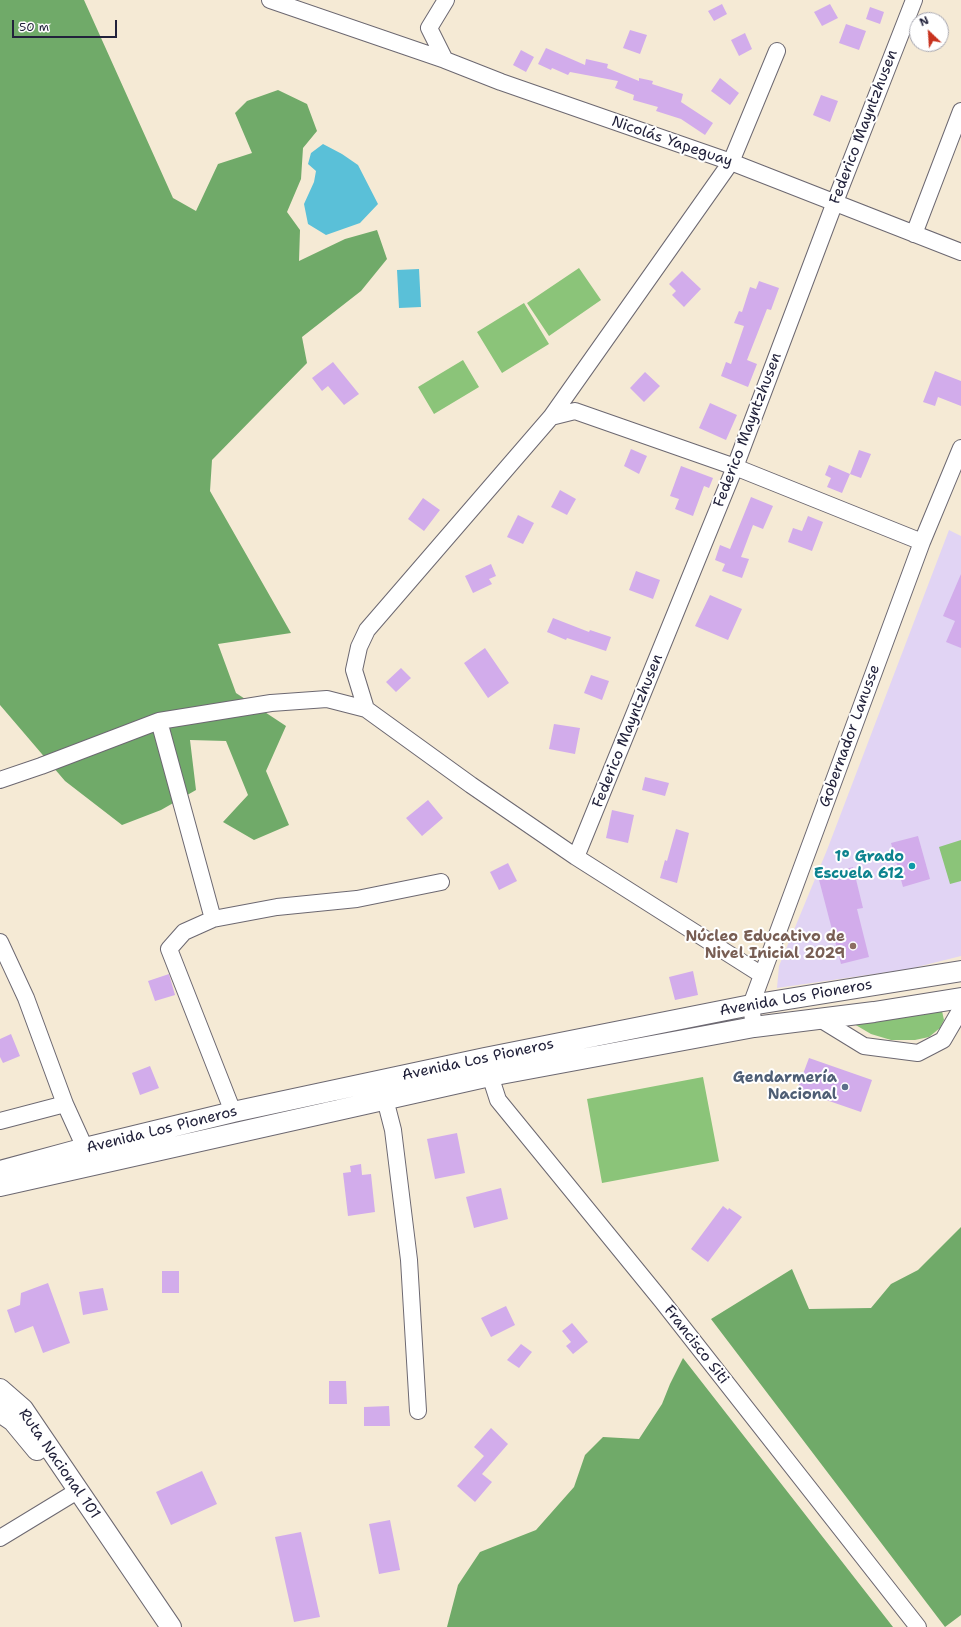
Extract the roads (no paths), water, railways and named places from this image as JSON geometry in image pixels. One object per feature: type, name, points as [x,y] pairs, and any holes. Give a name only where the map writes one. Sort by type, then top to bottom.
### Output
[{"type":"main road","name":"Avenida Los Pioneros","points":[[0,1171],[88,1157],[385,1098],[488,1067],[751,1005],[961,971]]},
{"type":"main road","name":"Avenida Los Pioneros","points":[[0,1186],[233,1112],[488,1067],[754,1027],[874,1012],[961,998]]},
{"type":"main road","name":"Ruta Nacional 101","points":[[0,1388],[23,1409],[171,1627]]},
{"type":"main road","name":"Ruta Nacional 101","points":[[0,1412],[13,1422],[101,1524]]},
{"type":"street","name":"Nicolás Yapeguay","points":[[270,0],[445,60],[501,82],[731,162],[961,252]]},
{"type":"street","points":[[445,60],[429,28],[446,0]]},
{"type":"street","name":"Federico Mayntzhusen","points":[[576,857],[735,467],[835,202],[914,0]]},
{"type":"street","points":[[366,709],[354,670],[360,647],[367,630],[551,416],[731,162],[778,51]]},
{"type":"street","points":[[914,234],[961,111]]},
{"type":"street","points":[[551,416],[575,411],[735,467],[922,542]]},
{"type":"street","name":"Gobernador Lanusse","points":[[754,1027],[751,1005],[922,542],[961,448]]},
{"type":"street","points":[[0,780],[159,721],[271,703],[326,699],[366,709],[471,785],[576,857],[762,975]]},
{"type":"street","points":[[159,721],[213,919]]},
{"type":"street","points":[[233,1112],[169,949],[184,932],[213,919],[277,907],[357,900],[441,882]]},
{"type":"street","points":[[0,942],[26,998],[65,1104],[88,1157]]},
{"type":"street","points":[[820,1019],[864,1046],[918,1053],[943,1040],[961,1010]]},
{"type":"street","name":"Francisco Siti","points":[[488,1067],[498,1100],[662,1301],[918,1627]]},
{"type":"street","points":[[385,1098],[393,1130],[409,1260],[418,1410]]},
{"type":"street","points":[[0,1121],[65,1104]]},
{"type":"street","points":[[0,1538],[74,1493]]},
{"type":"water","points":[[323,144],[342,154],[358,165],[378,204],[360,223],[326,235],[308,224],[304,204],[314,182],[316,171],[308,164],[311,153]]},
{"type":"water","points":[[419,269],[421,307],[399,308],[397,270]]},
{"type":"place","name":"1º Grado Escuela 612","points":[[912,866]]},
{"type":"place","name":"Núcleo Educativo de Nivel Inicial 2029","points":[[853,946]]},
{"type":"place","name":"Gendarmería Nacional","points":[[845,1087]]}]
